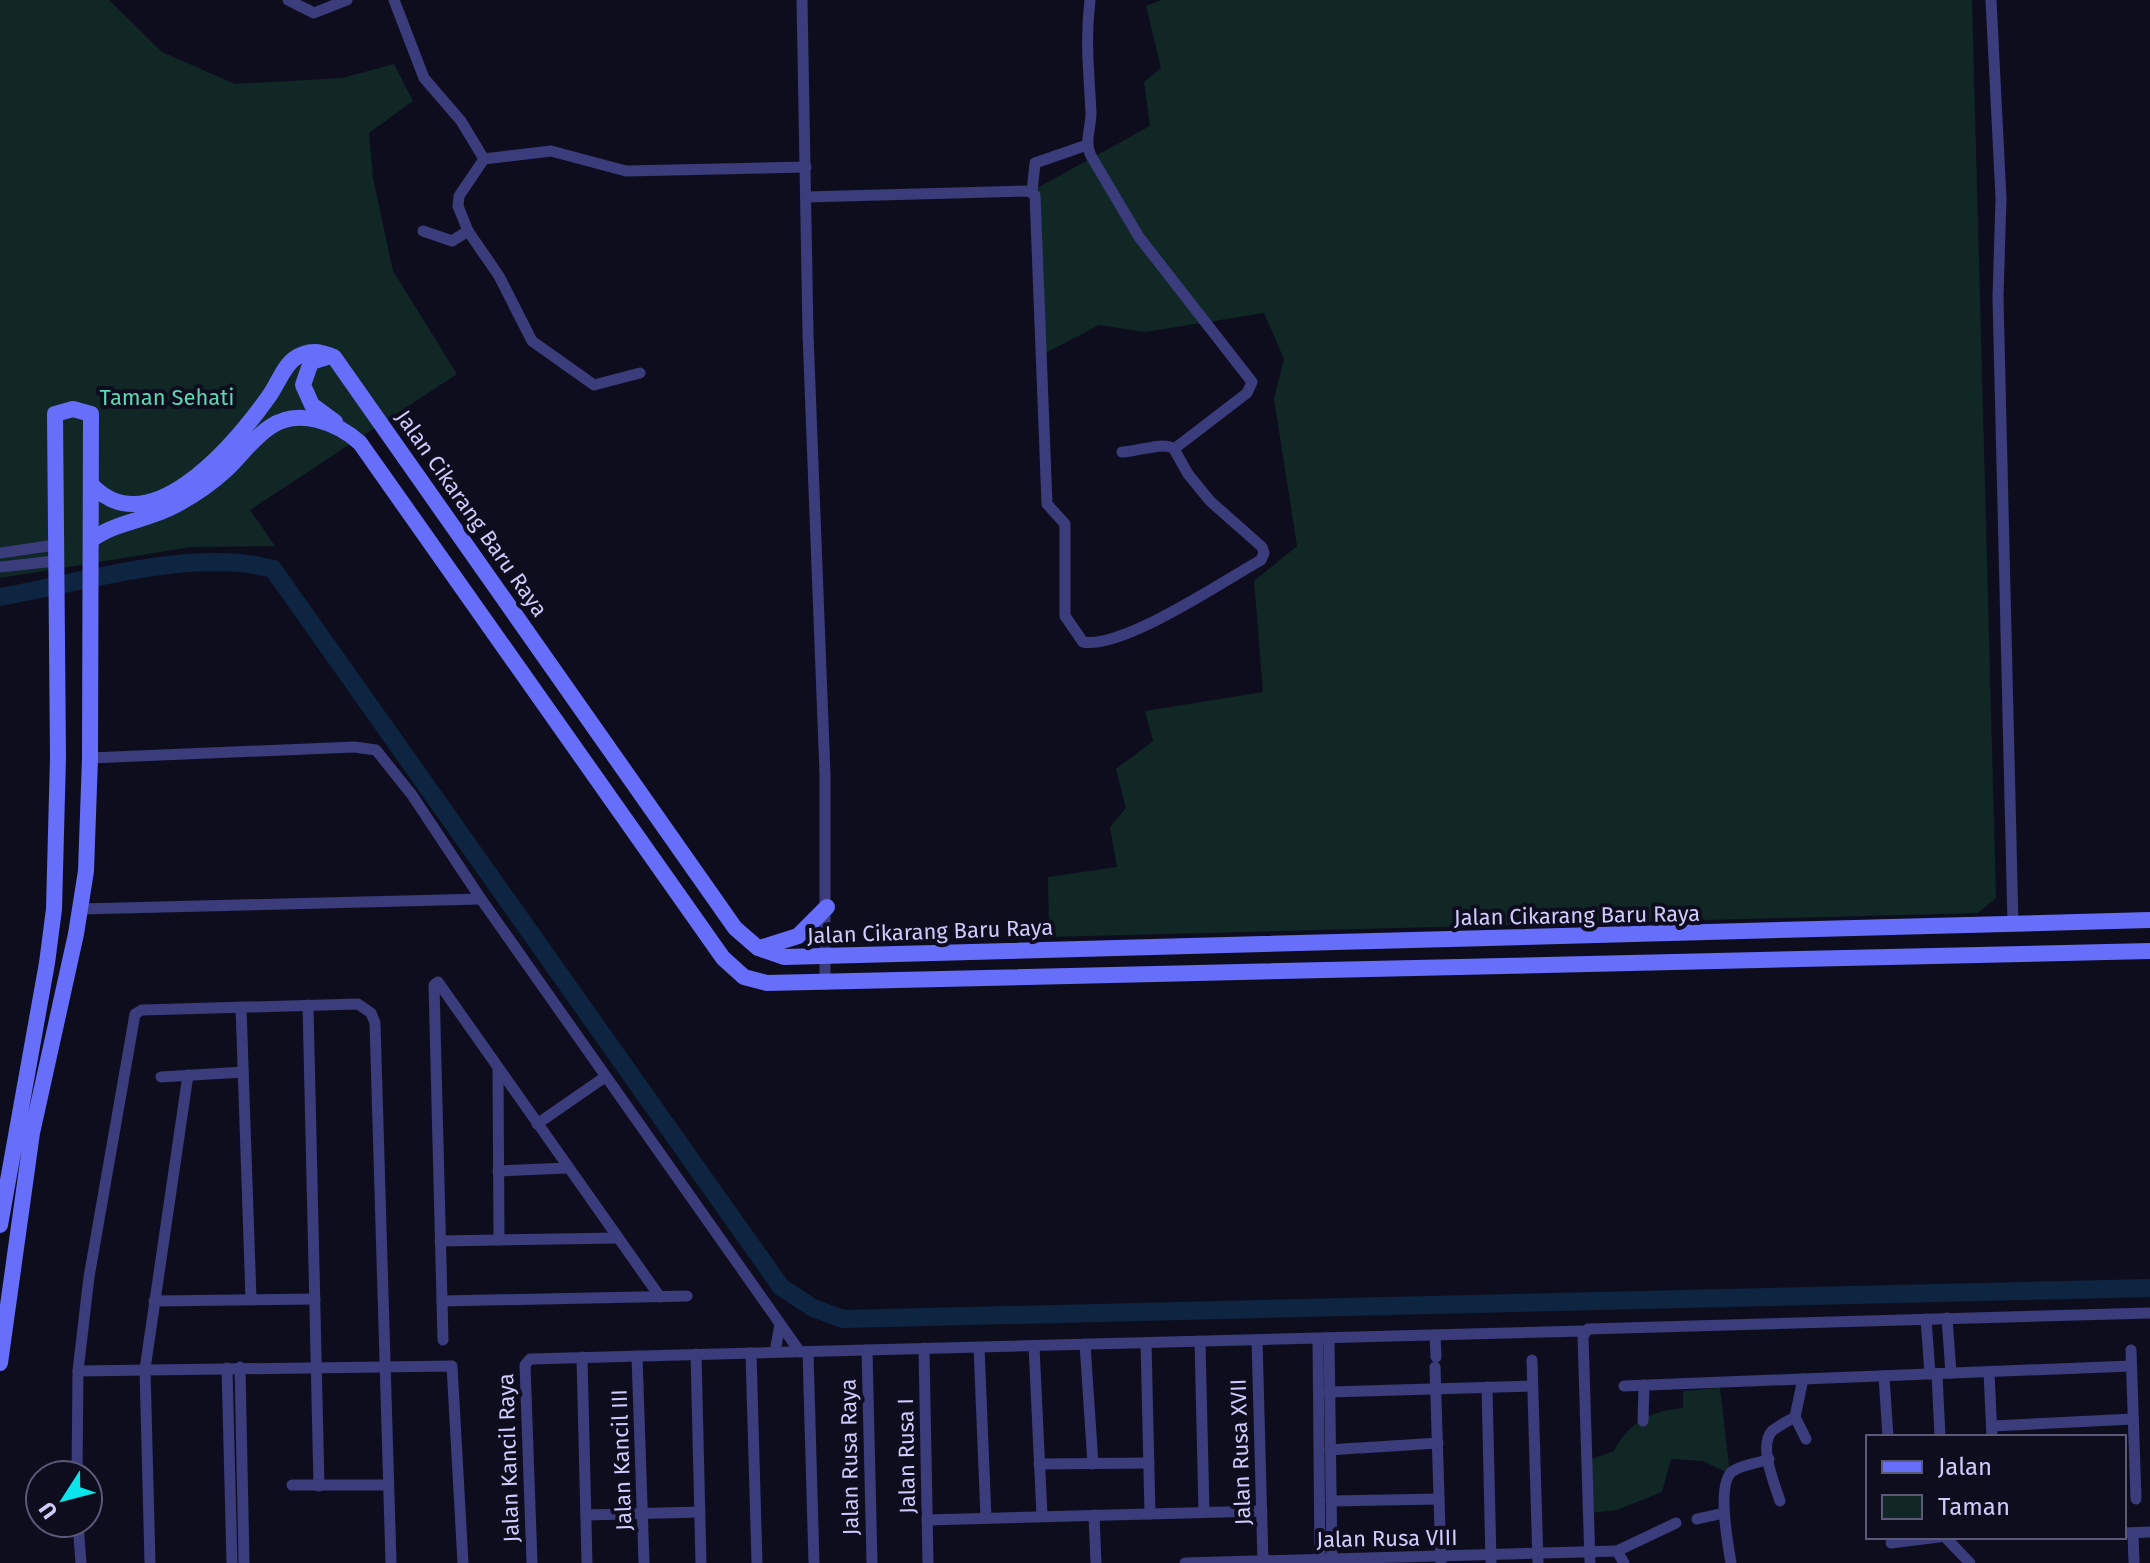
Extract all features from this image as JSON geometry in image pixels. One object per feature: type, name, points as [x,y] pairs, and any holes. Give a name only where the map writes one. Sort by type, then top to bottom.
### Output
[{"type":"main road","points":[[91,484],[111,502],[128,507],[153,503],[186,484],[216,457],[267,400],[292,360],[312,351],[334,357]]},
{"type":"main road","name":"Jalan Cikarang Baru Raya","points":[[334,357],[735,928],[758,948],[784,957],[2150,920]]},
{"type":"main road","points":[[334,357],[311,362],[303,385],[312,405],[360,443],[723,958],[744,977],[767,983],[825,984],[2150,951]]},
{"type":"main road","points":[[0,1225],[54,909],[58,757],[55,414],[63,410],[91,414],[90,758],[81,909],[32,1133],[0,1363]]},
{"type":"main road","points":[[91,548],[121,523],[150,518],[194,495],[225,471],[270,426],[286,419],[305,419],[343,428]]},
{"type":"main road","points":[[758,948],[798,936],[827,907]]},
{"type":"main road","points":[[1669,935],[1671,963]]},
{"type":"street","points":[[288,0],[314,13],[347,0]]},
{"type":"street","points":[[394,0],[424,78],[461,121],[484,159]]},
{"type":"street","points":[[802,0],[827,907],[825,984]]},
{"type":"street","points":[[1090,0],[1085,50],[1091,116],[1087,145],[1139,237],[1252,382],[1247,393],[1174,449]]},
{"type":"street","points":[[1991,0],[2001,198],[1998,297],[2013,924]]},
{"type":"street","points":[[1087,145],[1035,163],[1032,192],[1037,199],[1047,504],[1065,524],[1065,616],[1083,642],[1095,644],[1111,640],[1169,612],[1264,557],[1262,547],[1230,521],[1188,474],[1174,449],[1163,445],[1148,451],[1122,452]]},
{"type":"street","points":[[640,373],[594,385],[539,348],[468,231],[458,206],[459,196],[484,159],[551,151],[626,171],[806,167]]},
{"type":"street","points":[[806,197],[1032,192]]},
{"type":"street","points":[[423,231],[452,241],[468,231]]},
{"type":"street","points":[[0,553],[55,556]]},
{"type":"street","points":[[0,567],[55,556]]},
{"type":"street","points":[[90,758],[354,747],[376,750],[412,795],[481,899],[780,1324],[804,1352],[814,1563]]},
{"type":"street","points":[[81,909],[481,899]]},
{"type":"street","points":[[443,1340],[435,983],[443,985],[660,1297]]},
{"type":"street","points":[[77,1459],[78,1371],[89,1277],[133,1019],[142,1010],[358,1004],[371,1013],[375,1023],[391,1563]]},
{"type":"street","points":[[308,1005],[319,1486]]},
{"type":"street","points":[[241,1007],[251,1299]]},
{"type":"street","points":[[498,1068],[499,1240]]},
{"type":"street","points":[[161,1077],[243,1072]]},
{"type":"street","points":[[150,1563],[145,1369],[175,1184],[188,1075]]},
{"type":"street","points":[[537,1124],[605,1077]]},
{"type":"street","points":[[498,1171],[568,1168]]},
{"type":"street","points":[[440,1241],[618,1238]]},
{"type":"street","points":[[442,1301],[687,1296]]},
{"type":"street","points":[[154,1301],[315,1299]]},
{"type":"street","points":[[587,1563],[582,1357],[2150,1313]]},
{"type":"street","points":[[1947,1318],[1951,1373]]},
{"type":"street","points":[[1926,1319],[1940,1435]]},
{"type":"street","points":[[775,1352],[780,1324]]},
{"type":"street","points":[[1584,1331],[1590,1557]]},
{"type":"street","points":[[1435,1335],[1440,1561]]},
{"type":"street","points":[[1323,1338],[1329,1392],[1331,1501],[1326,1561]]},
{"type":"street","points":[[1323,1338],[1326,1561]]},
{"type":"street","name":"Jalan Rusa XVII","points":[[1257,1340],[1263,1562]]},
{"type":"street","points":[[1200,1341],[1204,1512]]},
{"type":"street","points":[[1146,1343],[1150,1514]]},
{"type":"street","points":[[1085,1344],[1093,1464]]},
{"type":"street","points":[[1034,1346],[1042,1516]]},
{"type":"street","points":[[979,1347],[986,1518]]},
{"type":"street","name":"Jalan Rusa I","points":[[924,1348],[928,1563]]},
{"type":"street","name":"Jalan Rusa Raya","points":[[867,1350],[872,1563]]},
{"type":"street","points":[[2131,1350],[2133,1419],[2130,1475],[2136,1499]]},
{"type":"street","points":[[751,1353],[757,1563]]},
{"type":"street","points":[[696,1354],[701,1563]]},
{"type":"street","name":"Jalan Kancil III","points":[[637,1356],[644,1563]]},
{"type":"street","name":"Jalan Kancil Raya","points":[[532,1563],[525,1362],[530,1359],[582,1357]]},
{"type":"street","points":[[1532,1360],[1538,1558]]},
{"type":"street","points":[[78,1371],[442,1363],[454,1369],[463,1563],[455,1563]]},
{"type":"street","points":[[1624,1386],[2131,1366]]},
{"type":"street","points":[[240,1367],[244,1563]]},
{"type":"street","points":[[227,1368],[232,1563]]},
{"type":"street","points":[[1989,1372],[1992,1432],[2133,1419]]},
{"type":"street","points":[[1884,1376],[1888,1435]]},
{"type":"street","points":[[1803,1379],[1795,1417],[1806,1439]]},
{"type":"street","points":[[1643,1421],[1644,1385]]},
{"type":"street","points":[[1329,1392],[1532,1386]]},
{"type":"street","points":[[1487,1387],[1491,1559]]},
{"type":"street","points":[[1780,1501],[1769,1459],[1770,1435],[1795,1417]]},
{"type":"street","points":[[1330,1450],[1438,1443]]},
{"type":"street","points":[[1731,1563],[1724,1513],[1730,1473],[1769,1459]]},
{"type":"street","points":[[1039,1464],[1149,1463]]},
{"type":"street","points":[[292,1485],[388,1485]]},
{"type":"street","points":[[1331,1501],[1439,1499]]},
{"type":"street","points":[[927,1520],[1262,1511]]},
{"type":"street","points":[[586,1515],[700,1512]]},
{"type":"street","points":[[1697,1519],[1724,1513]]},
{"type":"street","points":[[1094,1515],[1096,1563]]},
{"type":"street","points":[[1624,1563],[1617,1551],[1676,1523]]},
{"type":"street","points":[[2134,1563],[2128,1533],[2150,1532]]},
{"type":"street","points":[[79,1539],[81,1563]]},
{"type":"street","points":[[1891,1543],[1925,1539]]},
{"type":"street","points":[[1944,1539],[1970,1563]]},
{"type":"street","name":"Jalan Rusa VIII","points":[[1185,1563],[1590,1557],[1617,1551]]},
{"type":"green space","name":"Taman Sehati","points":[[0,0],[109,0],[162,52],[235,84],[342,78],[394,64],[413,101],[369,133],[373,178],[393,271],[457,374],[250,510],[275,546],[191,547],[0,578]]},
{"type":"green space","points":[[1162,0],[1972,0],[1996,898],[1978,913],[1049,937],[1048,877],[1117,867],[1110,827],[1126,808],[1116,769],[1153,741],[1145,711],[1263,692],[1254,581],[1297,546],[1274,399],[1284,359],[1264,313],[1145,332],[1099,325],[1040,356],[1037,188],[1150,126],[1144,82],[1161,68],[1146,6]]},
{"type":"green space","points":[[1720,1388],[1730,1474],[1703,1461],[1671,1459],[1662,1492],[1617,1510],[1591,1513],[1591,1459],[1614,1451],[1634,1425],[1651,1415],[1683,1408],[1683,1391]]},
{"type":"waterway","points":[[0,597],[173,564],[242,563],[273,569],[781,1287],[813,1308],[843,1319],[2150,1288]]}]
